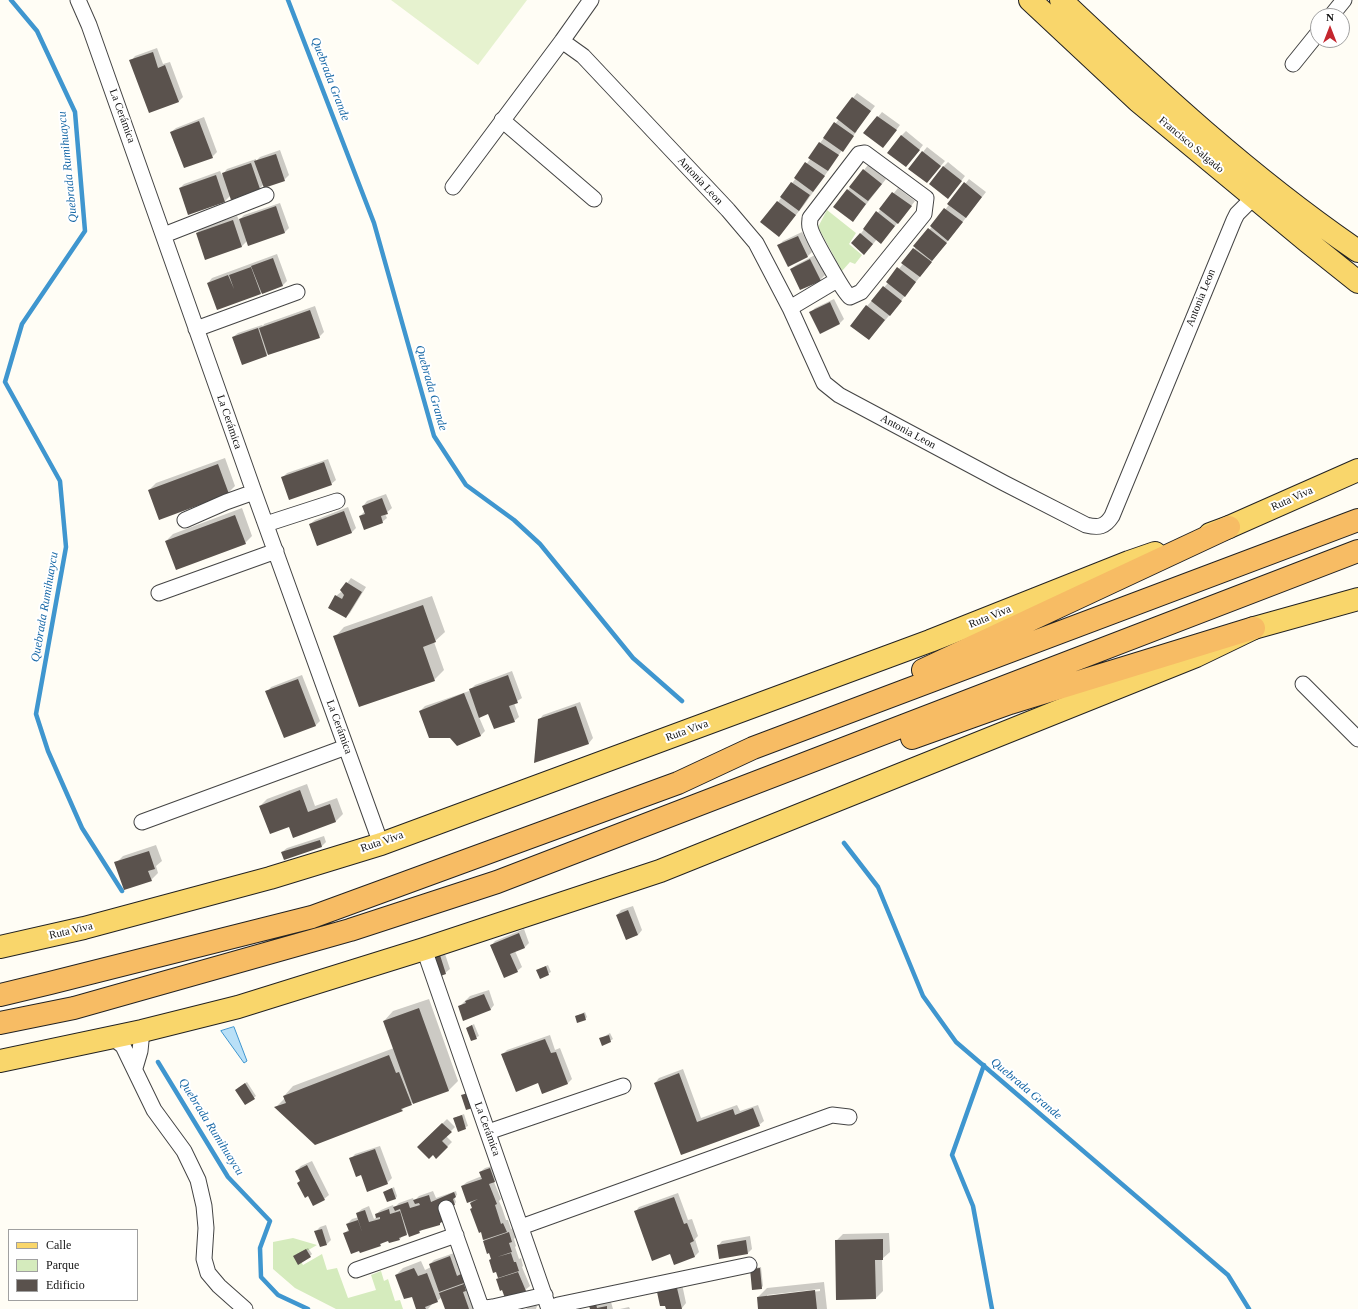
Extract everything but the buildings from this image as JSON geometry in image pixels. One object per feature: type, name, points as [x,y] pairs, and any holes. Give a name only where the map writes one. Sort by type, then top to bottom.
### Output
[{"type":"highway","points":[[754,748],[1358,520]]},
{"type":"highway","points":[[0,995],[312,917],[678,784],[1229,527]]},
{"type":"highway","points":[[0,1023],[74,1008],[350,930],[497,882],[1358,551]]},
{"type":"highway","points":[[780,773],[870,753],[1010,703],[1254,628]]},
{"type":"main road","name":"Francisco Salgado","points":[[1030,0],[1138,101],[1358,282]]},
{"type":"main road","name":"Francisco Salgado","points":[[1061,0],[1176,106],[1322,227],[1358,252]]},
{"type":"main road","name":"Ruta Viva","points":[[0,947],[84,928],[270,878],[381,844],[930,641],[1129,562],[1229,527],[1358,470]]},
{"type":"main road","points":[[0,1061],[113,1038],[238,1006],[424,949],[660,871],[1196,656],[1254,628],[1358,599]]},
{"type":"street","name":"La Cerámica","points":[[78,0],[89,25],[254,492],[381,844]]},
{"type":"street","points":[[453,186],[591,0]]},
{"type":"street","points":[[1338,8],[1344,0]]},
{"type":"street","name":"Antonia Leon","points":[[562,41],[583,56],[728,210],[756,243],[790,308],[824,383],[839,395],[1086,525],[1102,527],[1112,516],[1234,220],[1242,208],[1254,197]]},
{"type":"street","points":[[1293,64],[1310,43]]},
{"type":"street","points":[[502,120],[594,199]]},
{"type":"street","points":[[865,152],[926,198],[926,207],[924,214],[861,292],[850,297],[846,295],[837,280],[810,228],[810,218],[854,160],[859,154],[865,152]]},
{"type":"street","points":[[164,236],[266,195]]},
{"type":"street","points":[[790,308],[837,280]]},
{"type":"street","points":[[196,329],[297,292]]},
{"type":"street","points":[[185,520],[226,502],[254,492]]},
{"type":"street","points":[[266,524],[337,501]]},
{"type":"street","points":[[159,593],[276,551]]},
{"type":"street","points":[[1303,684],[1358,738]]},
{"type":"street","points":[[142,822],[346,747]]},
{"type":"street","name":"La Cerámica","points":[[424,949],[548,1304]]},
{"type":"street","points":[[135,1068],[140,1051],[142,1031]]},
{"type":"street","points":[[113,1038],[123,1046],[135,1068],[154,1110],[184,1151],[198,1180],[204,1206],[206,1228],[204,1259],[208,1273],[219,1286],[245,1309]]},
{"type":"street","points":[[488,1132],[623,1086]]},
{"type":"street","points":[[521,1227],[832,1115],[849,1118]]},
{"type":"street","points":[[446,1208],[481,1307],[486,1308],[548,1304],[558,1305],[749,1265]]},
{"type":"street","points":[[356,1270],[456,1235]]},
{"type":"green space","points":[[391,0],[527,0],[478,65]]},
{"type":"green space","points":[[827,210],[856,233],[849,244],[862,255],[855,264],[850,262],[842,271],[818,227]]},
{"type":"green space","points":[[293,1238],[317,1245],[298,1256],[303,1265],[322,1254],[327,1270],[337,1268],[348,1298],[376,1290],[371,1275],[381,1271],[384,1281],[388,1279],[395,1301],[400,1300],[403,1309],[336,1309],[295,1288],[273,1269],[273,1242]]},
{"type":"water","points":[[234,1027],[247,1061],[244,1063],[221,1031]]},
{"type":"waterway","name":"Quebrada Rumihuaycu","points":[[11,0],[37,31],[75,112],[85,231],[22,324],[5,382],[60,481],[66,547],[36,714],[48,751],[82,828],[122,891]]},
{"type":"waterway","name":"Quebrada Grande","points":[[288,0],[374,223],[434,436],[466,485],[514,520],[540,544],[633,658],[682,701]]},
{"type":"waterway","name":"Quebrada Grande","points":[[844,843],[878,887],[923,996],[956,1042],[1228,1275],[1249,1309]]},
{"type":"waterway","name":"Quebrada Rumihuaycu","points":[[158,1062],[228,1177],[270,1221],[260,1248],[261,1277],[278,1295],[308,1309]]},
{"type":"waterway","points":[[984,1065],[952,1155],[973,1206],[992,1309]]}]
